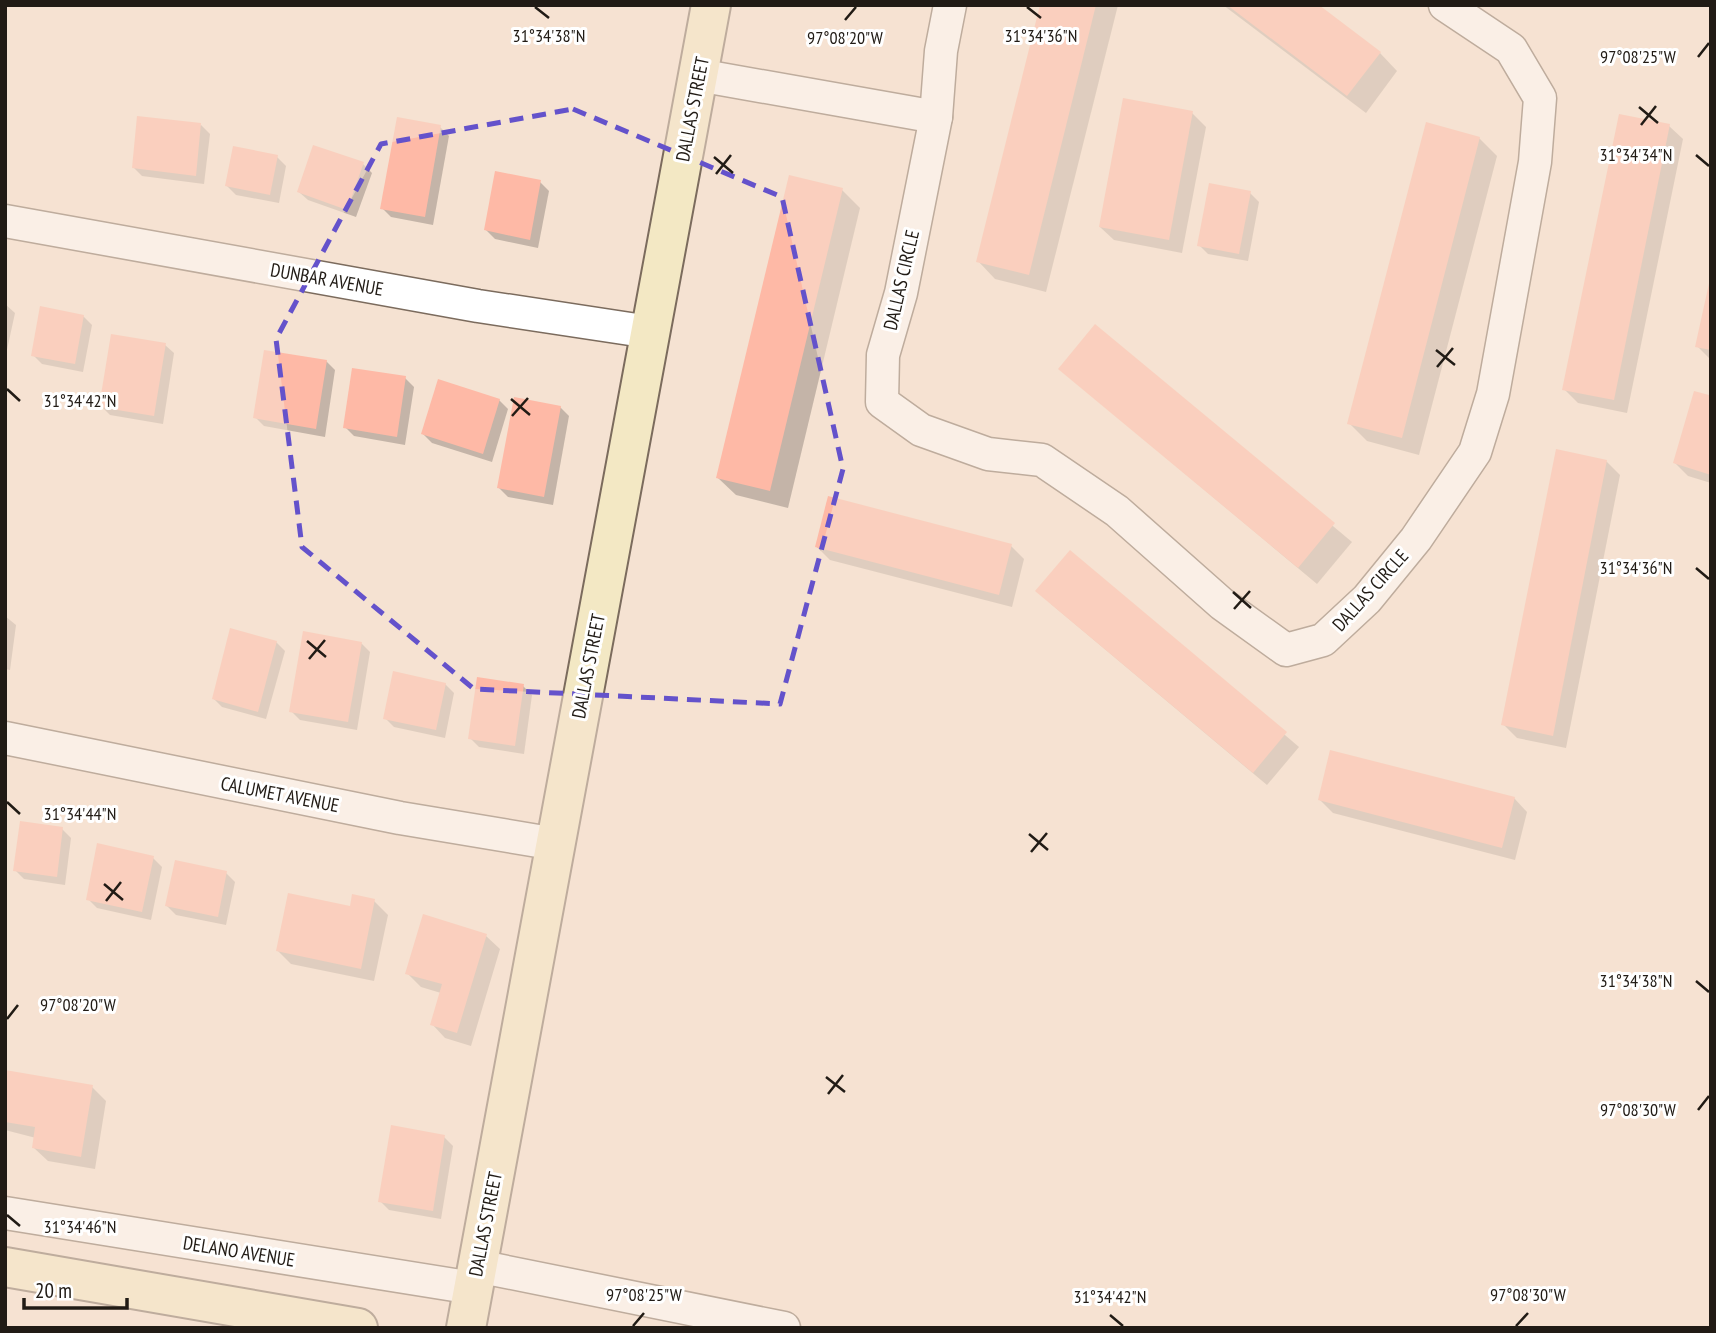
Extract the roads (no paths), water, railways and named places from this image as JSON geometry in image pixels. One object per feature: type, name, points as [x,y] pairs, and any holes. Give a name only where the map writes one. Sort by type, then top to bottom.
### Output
[{"type":"street","name":"DALLAS STREET","points":[[466,1328],[711,5]]},
{"type":"street","name":"DALLAS CIRCLE","points":[[950,5],[941,51],[936,117],[901,293],[883,355],[882,402],[920,430],[988,454],[1042,460],[1117,511],[1222,604],[1286,650],[1323,640],[1367,599],[1416,539],[1475,452],[1493,394],[1535,162],[1540,99],[1511,49],[1445,5]]},
{"type":"street","points":[[698,75],[936,117]]},
{"type":"street","name":"DUNBAR AVENUE","points":[[5,221],[478,306],[650,332]]},
{"type":"street","name":"CALUMET AVENUE","points":[[5,738],[400,818],[555,844]]},
{"type":"street","name":"DELANO AVENUE","points":[[5,1213],[475,1277],[784,1328]]},
{"type":"street","points":[[5,1267],[358,1328]]}]
